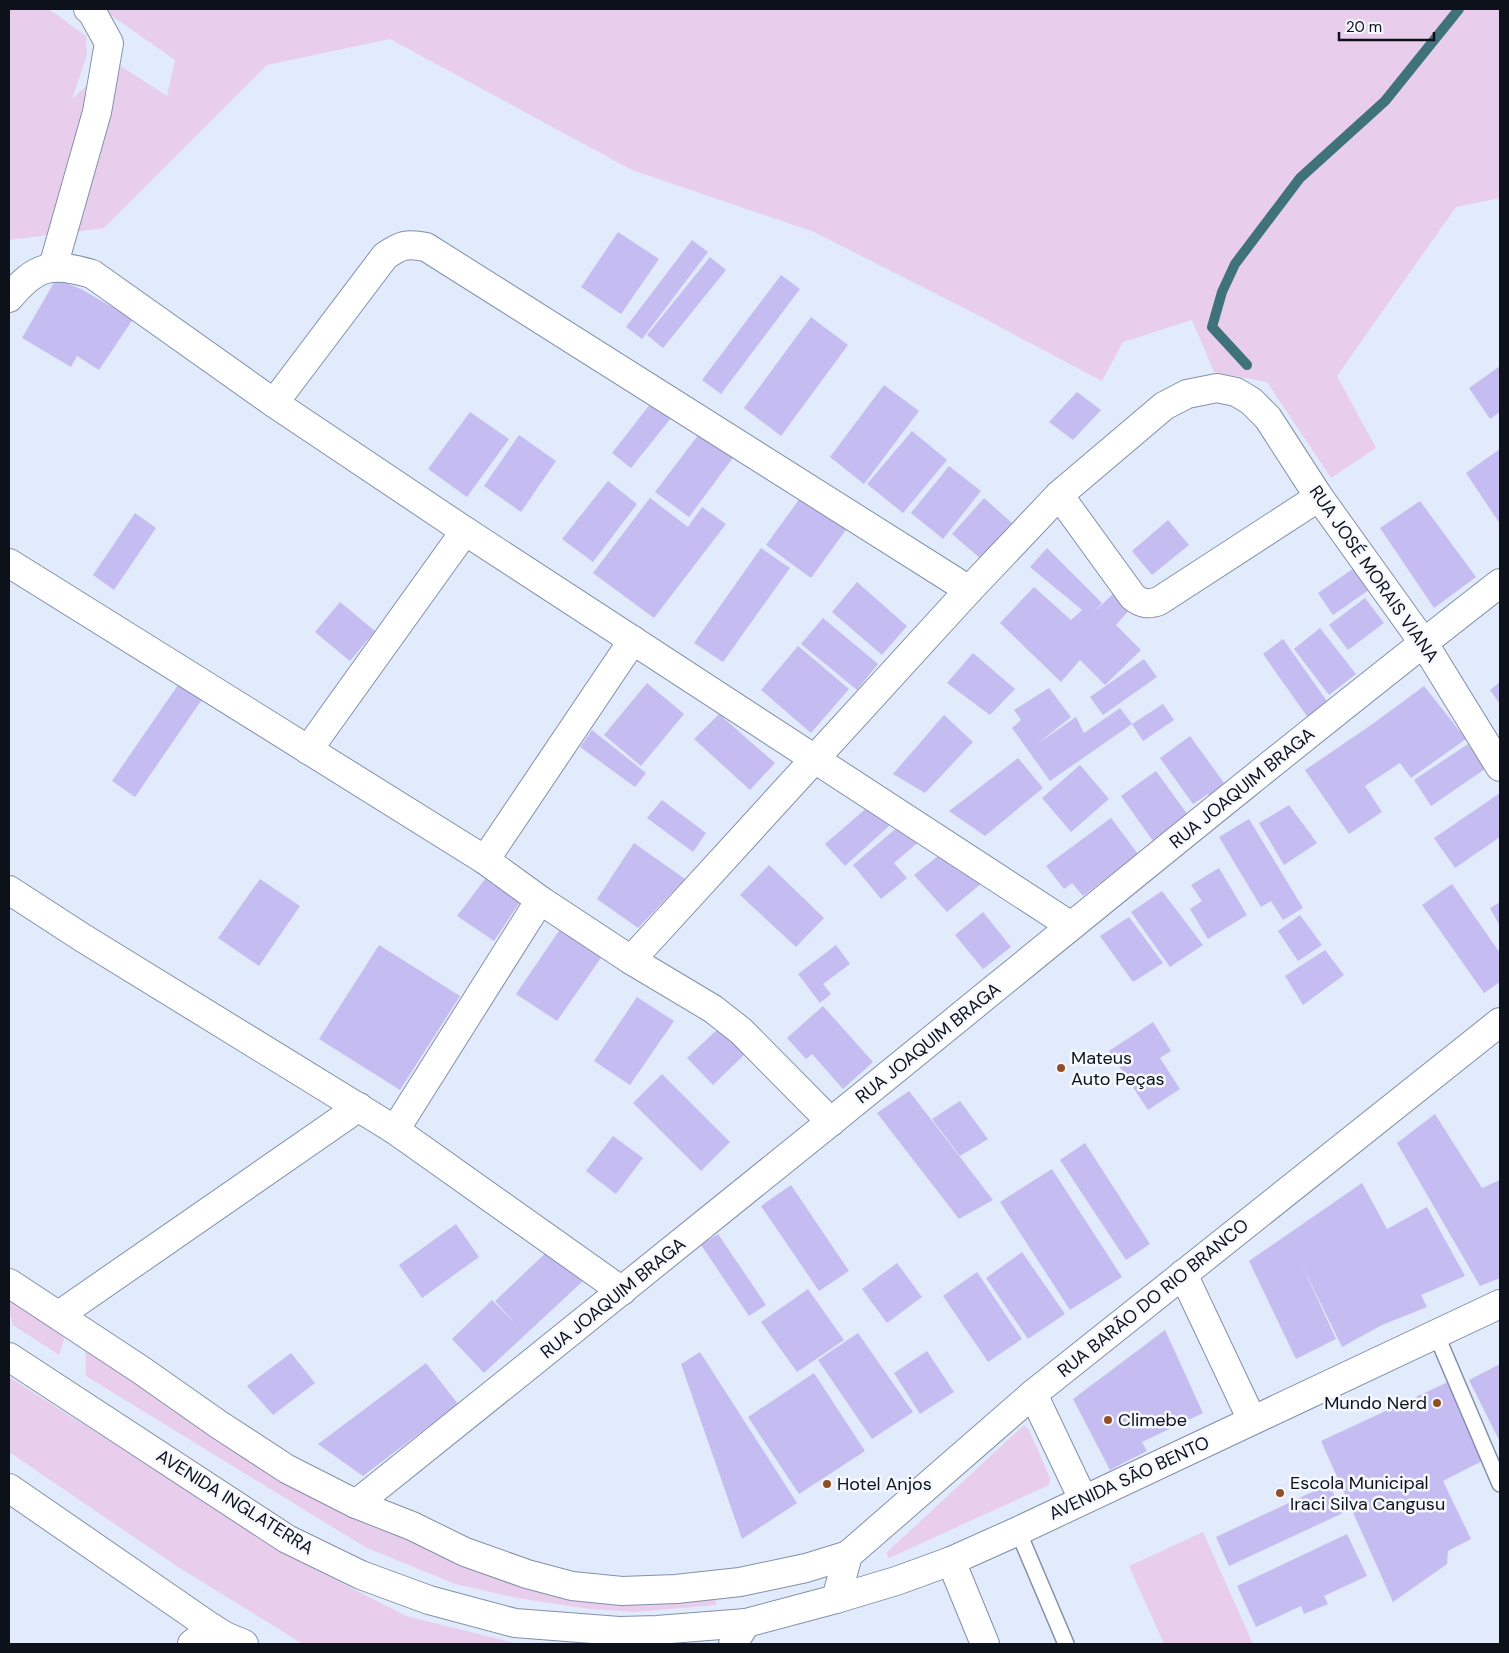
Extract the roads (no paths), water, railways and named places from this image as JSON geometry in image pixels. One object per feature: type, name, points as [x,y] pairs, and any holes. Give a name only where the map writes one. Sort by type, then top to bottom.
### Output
[{"type":"street","points":[[53,267],[97,112],[109,43],[92,12],[88,9]]},
{"type":"street","points":[[274,403],[385,256],[398,247],[412,244],[426,247],[969,590]]},
{"type":"street","points":[[9,298],[21,283],[37,273],[53,267],[73,268],[92,274],[274,403],[465,531],[1071,926]]},
{"type":"street","name":"RUA JOSÉ MORAIS VIANA","points":[[1058,495],[1164,406],[1188,394],[1217,388],[1236,392],[1251,401],[1268,418],[1319,497],[1423,642],[1500,767]]},
{"type":"street","points":[[631,960],[1058,495],[1133,596],[1140,603],[1150,604],[1159,601],[1319,497]]},
{"type":"street","points":[[308,750],[465,531]]},
{"type":"street","points":[[9,563],[485,860],[540,900],[631,960],[713,1010],[741,1031],[830,1122]]},
{"type":"street","name":"RUA JOAQUIM BRAGA","points":[[356,1504],[1423,642],[1500,583]]},
{"type":"street","points":[[485,860],[633,640]]},
{"type":"street","points":[[9,890],[83,938],[395,1130],[622,1291]]},
{"type":"street","points":[[395,1130],[540,900]]},
{"type":"street","name":"RUA BARÃO DO RIO BRANCO","points":[[848,1554],[1033,1394],[1500,1022]]},
{"type":"street","points":[[59,1314],[359,1107]]},
{"type":"street","points":[[1183,1274],[1252,1420]]},
{"type":"street","points":[[9,1283],[59,1314],[218,1424],[288,1469],[356,1504],[412,1526],[465,1552],[527,1574],[572,1586],[622,1591],[676,1589],[730,1583],[806,1568],[848,1554]]},
{"type":"street","name":"AVENIDA SÃO BENTO","points":[[740,1634],[836,1599],[951,1561],[1500,1304]]},
{"type":"street","name":"AVENIDA INGLATERRA","points":[[9,1357],[287,1539],[361,1575],[429,1600],[515,1623],[619,1631],[658,1637],[740,1634]]},
{"type":"street","points":[[1033,1394],[1083,1499]]},
{"type":"street","points":[[9,1488],[221,1639]]},
{"type":"street","points":[[836,1599],[848,1554]]},
{"type":"street","points":[[951,1561],[985,1644]]},
{"type":"lane","points":[[1436,1334],[1500,1484]]},
{"type":"lane","points":[[1018,1531],[1066,1644]]},
{"type":"waterway","points":[[1247,365],[1212,327],[1222,292],[1235,264],[1300,178],[1385,101],[1459,9]]},
{"type":"place","name":"Mateus Auto Peças","points":[[1061,1068]]},
{"type":"place","name":"Mundo Nerd","points":[[1437,1403]]},
{"type":"place","name":"Climebe","points":[[1108,1420]]},
{"type":"place","name":"Hotel Anjos","points":[[827,1484]]},
{"type":"place","name":"Escola Municipal Iraci Silva Cangusu","points":[[1280,1493]]}]
